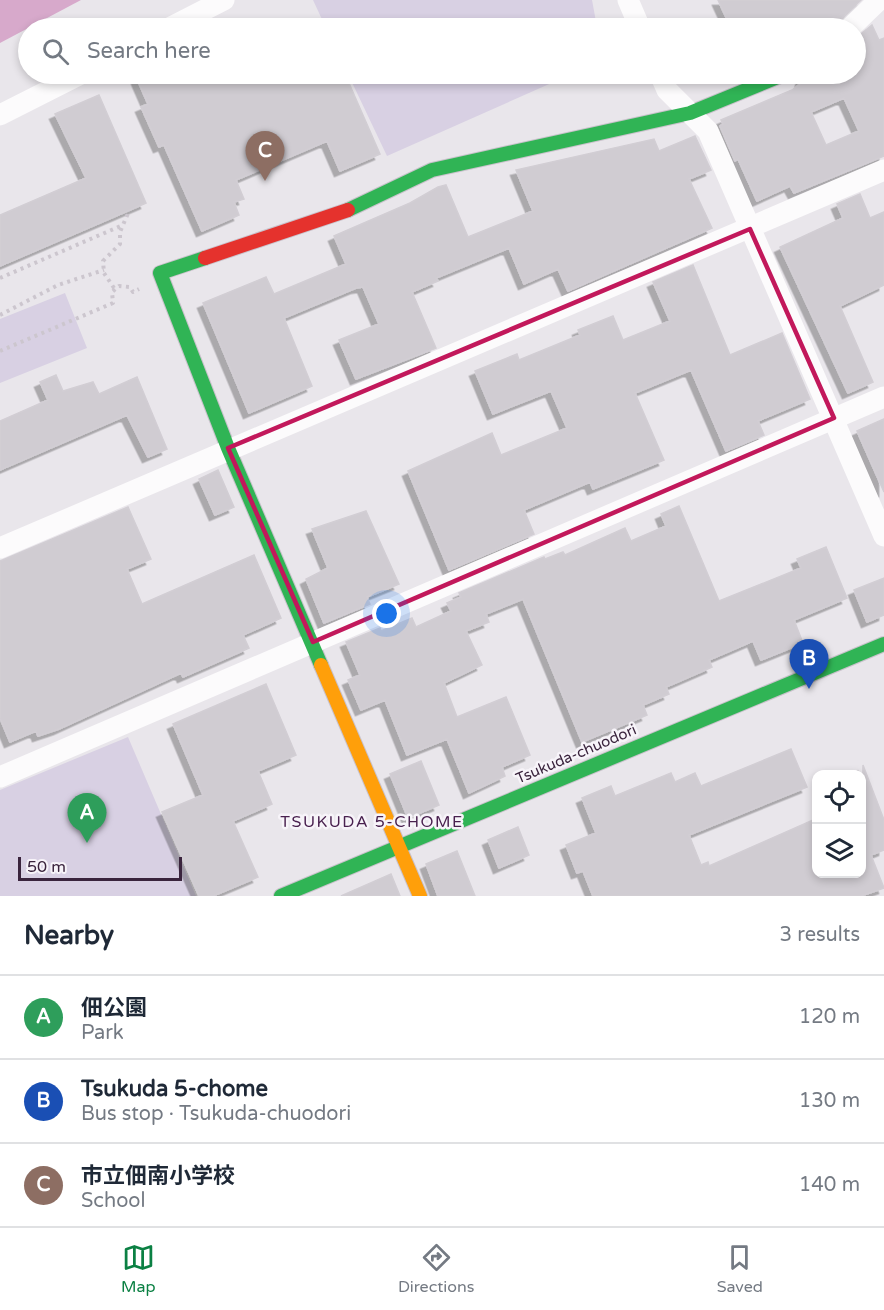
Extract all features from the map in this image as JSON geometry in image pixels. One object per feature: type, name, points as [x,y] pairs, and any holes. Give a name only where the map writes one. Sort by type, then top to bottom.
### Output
[{"type":"street","points":[[189,18],[224,0]]},
{"type":"street","points":[[628,0],[636,18]]},
{"type":"street","points":[[860,18],[879,0]]},
{"type":"street","points":[[0,115],[61,84]]},
{"type":"street","points":[[664,84],[667,90],[708,130],[884,536]]},
{"type":"street","points":[[420,896],[228,448],[160,273],[334,217],[432,170],[690,113],[761,84]]},
{"type":"street","points":[[0,548],[228,448],[750,229],[884,170]]},
{"type":"street","points":[[0,777],[884,397]]},
{"type":"street","name":"Tsukuda-chuodori","points":[[281,896],[398,845],[884,644]]},
{"type":"path","points":[[0,351],[113,303],[111,296],[114,288],[104,270],[103,261],[120,244],[123,225],[129,210]]},
{"type":"path","points":[[0,278],[123,225]]},
{"type":"path","points":[[0,315],[58,285],[104,270]]},
{"type":"path","points":[[114,288],[130,287],[133,292],[145,287]]},
{"type":"highlighted area","points":[[750,229],[834,418],[313,642],[228,448]]},
{"type":"shaded area","points":[[0,0],[81,0],[47,18],[18,18],[18,33],[0,43]]},
{"type":"shaded area","points":[[313,0],[592,0],[595,18],[321,18]]},
{"type":"shaded area","points":[[353,84],[549,84],[387,156]]},
{"type":"shaded area","points":[[65,293],[87,348],[0,383],[0,319]]},
{"type":"shaded area","points":[[128,737],[196,896],[0,896],[0,790]]},
{"type":"building","points":[[718,0],[861,0],[842,18],[726,18]]},
{"type":"building","points":[[872,25],[879,40],[884,38],[884,156],[794,193],[790,186],[757,201],[738,159],[735,161],[720,126],[723,124],[721,120],[792,90],[800,84],[866,84],[866,30]],"holes":[[[844,98],[859,131],[826,145],[811,112]]]},
{"type":"building","points":[[139,84],[349,84],[380,154],[340,171],[327,141],[236,180],[244,199],[234,202],[239,215],[202,231],[164,145],[159,147],[141,107],[148,104]]},
{"type":"building","points":[[99,95],[146,203],[0,266],[0,215],[86,178],[55,114]]},
{"type":"building","points":[[695,136],[711,170],[689,179],[712,228],[568,291],[558,269],[524,284],[509,248],[436,278],[438,281],[412,292],[436,348],[356,379],[339,340],[379,324],[363,287],[356,288],[284,318],[312,386],[249,413],[203,303],[266,277],[274,294],[346,264],[334,236],[410,203],[438,187],[446,185],[468,237],[533,211],[516,170],[654,139],[659,151]]},
{"type":"building","points":[[860,194],[870,218],[884,212],[884,285],[840,306],[873,382],[848,393],[780,247],[843,218],[837,204]]},
{"type":"building","points":[[693,265],[730,355],[782,333],[810,399],[758,421],[764,435],[726,451],[691,370],[635,393],[664,460],[593,489],[590,482],[524,510],[534,534],[449,570],[408,471],[492,433],[501,455],[567,428],[551,391],[493,414],[475,371],[517,354],[519,360],[580,335],[578,330],[613,316],[623,340],[670,321],[653,282]]},
{"type":"building","points":[[56,375],[63,391],[93,382],[99,394],[137,377],[167,449],[148,457],[127,415],[0,470],[0,421],[48,400],[40,382]]},
{"type":"building","points":[[884,419],[884,492],[857,431]]},
{"type":"building","points":[[218,470],[234,507],[215,515],[199,479]]},
{"type":"building","points":[[679,506],[719,601],[801,568],[797,559],[826,547],[847,598],[794,620],[803,643],[761,660],[753,641],[709,660],[712,667],[666,687],[669,694],[643,705],[647,715],[582,742],[523,599],[486,614],[489,622],[466,631],[482,665],[444,683],[457,717],[506,697],[530,755],[502,767],[505,776],[469,793],[447,739],[407,755],[385,700],[361,710],[348,680],[360,675],[346,642],[412,618],[416,627],[451,611],[447,603],[461,597],[459,593],[544,557],[545,559],[563,552],[565,555],[625,528],[631,541],[666,526],[661,514]]},
{"type":"building","points":[[128,507],[151,559],[127,569],[142,604],[254,555],[281,618],[243,635],[249,648],[183,677],[181,673],[59,729],[38,736],[36,731],[10,742],[0,718],[0,561]]},
{"type":"building","points":[[366,511],[399,584],[367,597],[370,604],[324,623],[306,579],[328,568],[312,529]]},
{"type":"building","points":[[884,578],[884,615],[867,622],[854,590]]},
{"type":"building","points":[[266,684],[296,755],[258,771],[272,804],[233,821],[258,877],[213,896],[199,896],[162,812],[203,795],[173,724]]},
{"type":"building","points":[[791,749],[807,787],[689,835],[701,865],[708,862],[709,866],[812,820],[812,878],[866,878],[866,773],[884,820],[884,850],[871,855],[884,888],[861,896],[593,896],[583,871],[577,873],[566,845],[596,833],[582,798],[611,786],[615,796],[671,773],[675,782],[695,773],[701,786]]},
{"type":"building","points":[[421,761],[439,805],[408,818],[390,774]]},
{"type":"building","points":[[518,827],[529,855],[499,868],[488,840]]},
{"type":"building","points":[[457,851],[475,896],[438,896],[426,864]]},
{"type":"building","points":[[391,874],[400,896],[341,896]]},
{"type":"traffic: fast","points":[[348,210],[432,170],[690,113],[761,84]]},
{"type":"traffic: fast","points":[[205,258],[160,273],[228,448],[321,665]]},
{"type":"traffic: fast","points":[[281,896],[884,644]]},
{"type":"traffic: slow","points":[[321,665],[420,896]]},
{"type":"traffic: jam","points":[[205,258],[348,210]]},
{"type":"place","name":"市立佃南小学校","points":[[265,181]]},
{"type":"place","name":"Tsukuda 5-chome","points":[[809,689]]},
{"type":"place","name":"佃公園","points":[[87,843]]},
{"type":"district","name":"TSUKUDA 5-CHOME","points":[[372,821]]}]
